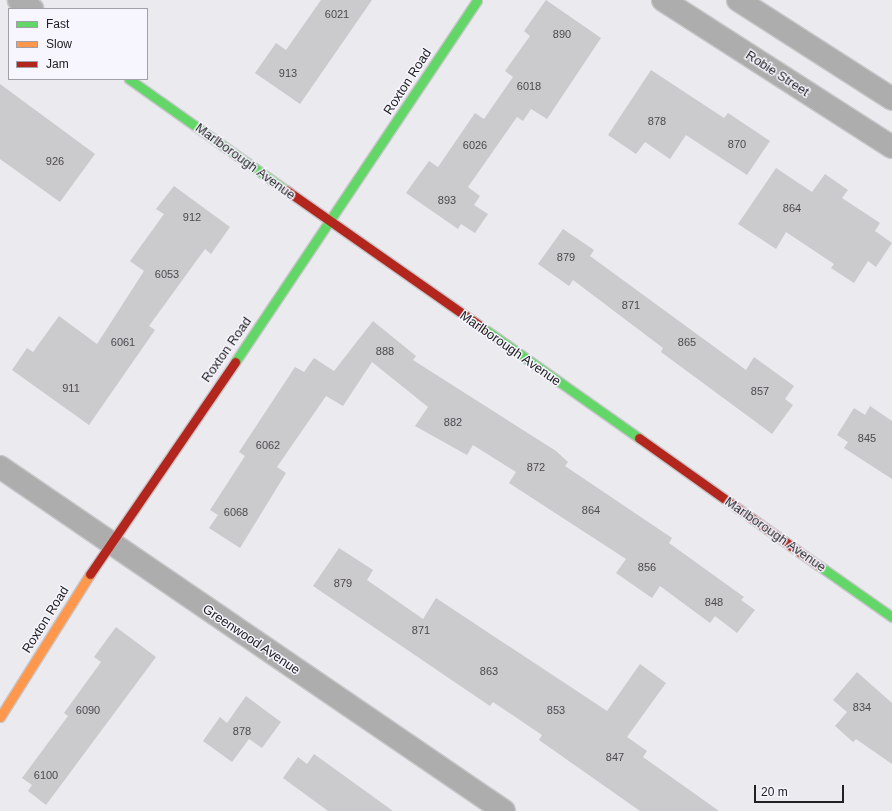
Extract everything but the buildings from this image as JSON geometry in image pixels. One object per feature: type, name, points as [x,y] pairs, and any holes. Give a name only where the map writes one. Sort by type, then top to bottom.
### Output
[{"type":"street","points":[[19,0],[31,8]]},
{"type":"street","name":"Roxton Road","points":[[0,716],[109,544],[330,224],[477,0]]},
{"type":"street","name":"Robie Street","points":[[663,0],[892,147]]},
{"type":"street","points":[[738,0],[892,99]]},
{"type":"street","name":"Marlborough Avenue","points":[[130,80],[330,224],[892,617]]},
{"type":"street","name":"Greenwood Avenue","points":[[0,466],[109,544],[504,811]]},
{"type":"traffic: fast","points":[[235,362],[477,0]]},
{"type":"traffic: fast","points":[[130,80],[286,190]]},
{"type":"traffic: fast","points":[[483,328],[639,438]]},
{"type":"traffic: fast","points":[[818,565],[892,617]]},
{"type":"traffic: slow","points":[[0,717],[90,574]]},
{"type":"traffic: jam","points":[[286,190],[483,328]]},
{"type":"traffic: jam","points":[[90,574],[235,362]]},
{"type":"traffic: jam","points":[[639,438],[818,565]]}]
